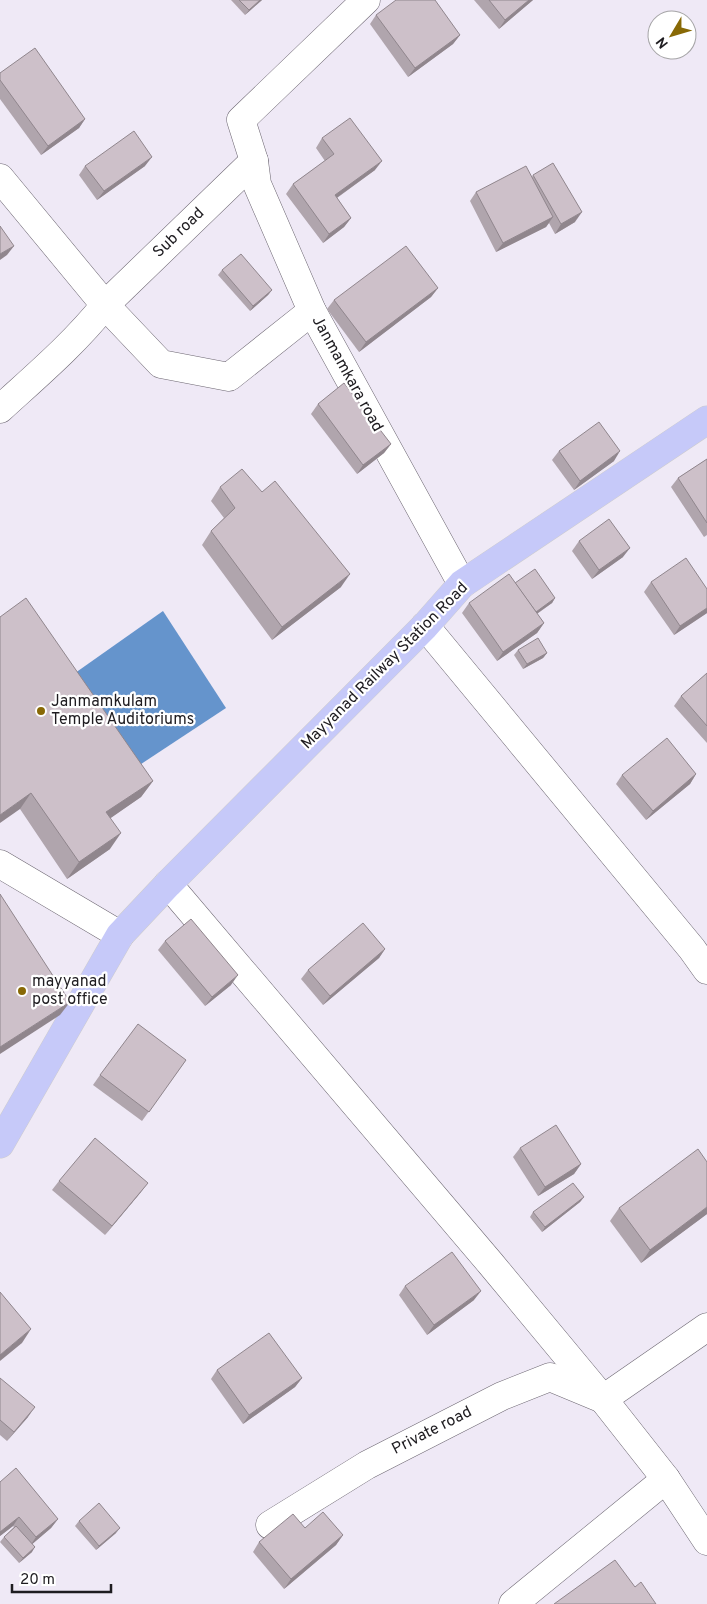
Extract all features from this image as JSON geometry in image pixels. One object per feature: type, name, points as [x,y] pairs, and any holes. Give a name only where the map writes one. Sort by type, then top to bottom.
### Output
[{"type":"main road","name":"Mayyanad Railway Station Road","points":[[0,1144],[120,935],[168,884],[425,626],[462,584],[707,420]]},
{"type":"street","name":"Janmamkara road","points":[[366,0],[241,120],[256,172],[312,311],[462,584]]},
{"type":"street","name":"Sub road","points":[[0,409],[67,348],[105,305],[256,172]]},
{"type":"street","points":[[0,178],[105,305],[160,364],[229,377],[312,311]]},
{"type":"street","points":[[425,626],[702,953]]},
{"type":"street","points":[[0,864],[120,935]]},
{"type":"street","points":[[168,884],[603,1399],[666,1479],[707,1541]]},
{"type":"street","points":[[603,1399],[707,1328]]},
{"type":"street","name":"Private road","points":[[270,1525],[367,1465],[502,1396],[550,1377],[603,1399]]},
{"type":"street","points":[[513,1604],[666,1479]]},
{"type":"water","points":[[163,611],[226,708],[132,770],[68,678]]},
{"type":"building","points":[[239,0],[260,0],[249,10]]},
{"type":"building","points":[[396,0],[435,0],[460,35],[415,68],[376,15]]},
{"type":"building","points":[[489,0],[529,0],[505,20]]},
{"type":"building","points":[[35,48],[85,119],[48,146],[0,80],[0,73]]},
{"type":"building","points":[[350,118],[382,161],[335,195],[351,218],[329,234],[293,184],[334,154],[322,138]]},
{"type":"building","points":[[134,131],[152,157],[104,191],[85,166]]},
{"type":"building","points":[[553,163],[582,212],[561,224],[533,175]]},
{"type":"building","points":[[526,166],[553,217],[503,243],[476,192]]},
{"type":"building","points":[[0,226],[14,246],[0,254]]},
{"type":"building","points":[[406,246],[438,288],[366,342],[334,300]]},
{"type":"building","points":[[241,254],[272,290],[253,306],[222,270]]},
{"type":"building","points":[[344,383],[391,444],[363,465],[318,404]]},
{"type":"building","points":[[599,422],[620,451],[580,481],[559,451]]},
{"type":"building","points":[[707,459],[707,523],[678,478]]},
{"type":"building","points":[[242,469],[262,492],[275,481],[350,574],[282,627],[211,531],[235,508],[220,487]]},
{"type":"building","points":[[609,519],[630,548],[599,570],[579,541]]},
{"type":"building","points":[[686,558],[707,589],[707,608],[680,626],[651,582]]},
{"type":"building","points":[[535,569],[555,598],[536,612],[515,583]]},
{"type":"building","points":[[509,574],[544,623],[503,652],[469,603]]},
{"type":"building","name":"Janmamkulam Temple Auditoriums","points":[[26,598],[153,781],[106,812],[121,833],[79,862],[31,793],[0,815],[0,617]]},
{"type":"building","points":[[538,638],[547,653],[527,664],[518,650]]},
{"type":"building","points":[[707,673],[707,726],[681,696]]},
{"type":"building","points":[[667,738],[696,774],[653,811],[622,775]]},
{"type":"building","name":"mayyanad post office","points":[[0,894],[70,1002],[0,1047]]},
{"type":"building","points":[[191,919],[238,975],[212,997],[165,941]]},
{"type":"building","points":[[363,923],[385,949],[330,996],[308,970]]},
{"type":"building","points":[[138,1024],[186,1060],[149,1112],[100,1075]]},
{"type":"building","points":[[556,1125],[581,1164],[545,1187],[520,1148]]},
{"type":"building","points":[[95,1138],[148,1183],[112,1226],[59,1181]]},
{"type":"building","points":[[698,1149],[707,1162],[707,1207],[650,1250],[619,1208]]},
{"type":"building","points":[[573,1183],[584,1197],[545,1227],[533,1212]]},
{"type":"building","points":[[452,1252],[481,1291],[434,1325],[405,1286]]},
{"type":"building","points":[[0,1292],[31,1329],[0,1355]]},
{"type":"building","points":[[269,1333],[302,1378],[249,1415],[217,1370]]},
{"type":"building","points":[[0,1378],[35,1407],[14,1432],[0,1420]]},
{"type":"building","points":[[16,1468],[58,1519],[36,1537],[19,1517],[0,1532],[0,1482]]},
{"type":"building","points":[[99,1503],[120,1528],[99,1546],[79,1521]]},
{"type":"building","points":[[323,1512],[343,1535],[291,1579],[259,1542],[293,1514],[305,1528]]},
{"type":"building","points":[[16,1526],[35,1547],[23,1558],[4,1537]]},
{"type":"building","points":[[615,1560],[635,1587],[641,1582],[656,1604],[554,1604]]},
{"type":"place","name":"Janmamkulam Temple Auditoriums","points":[[41,711]]},
{"type":"place","name":"mayyanad post office","points":[[22,991]]}]
